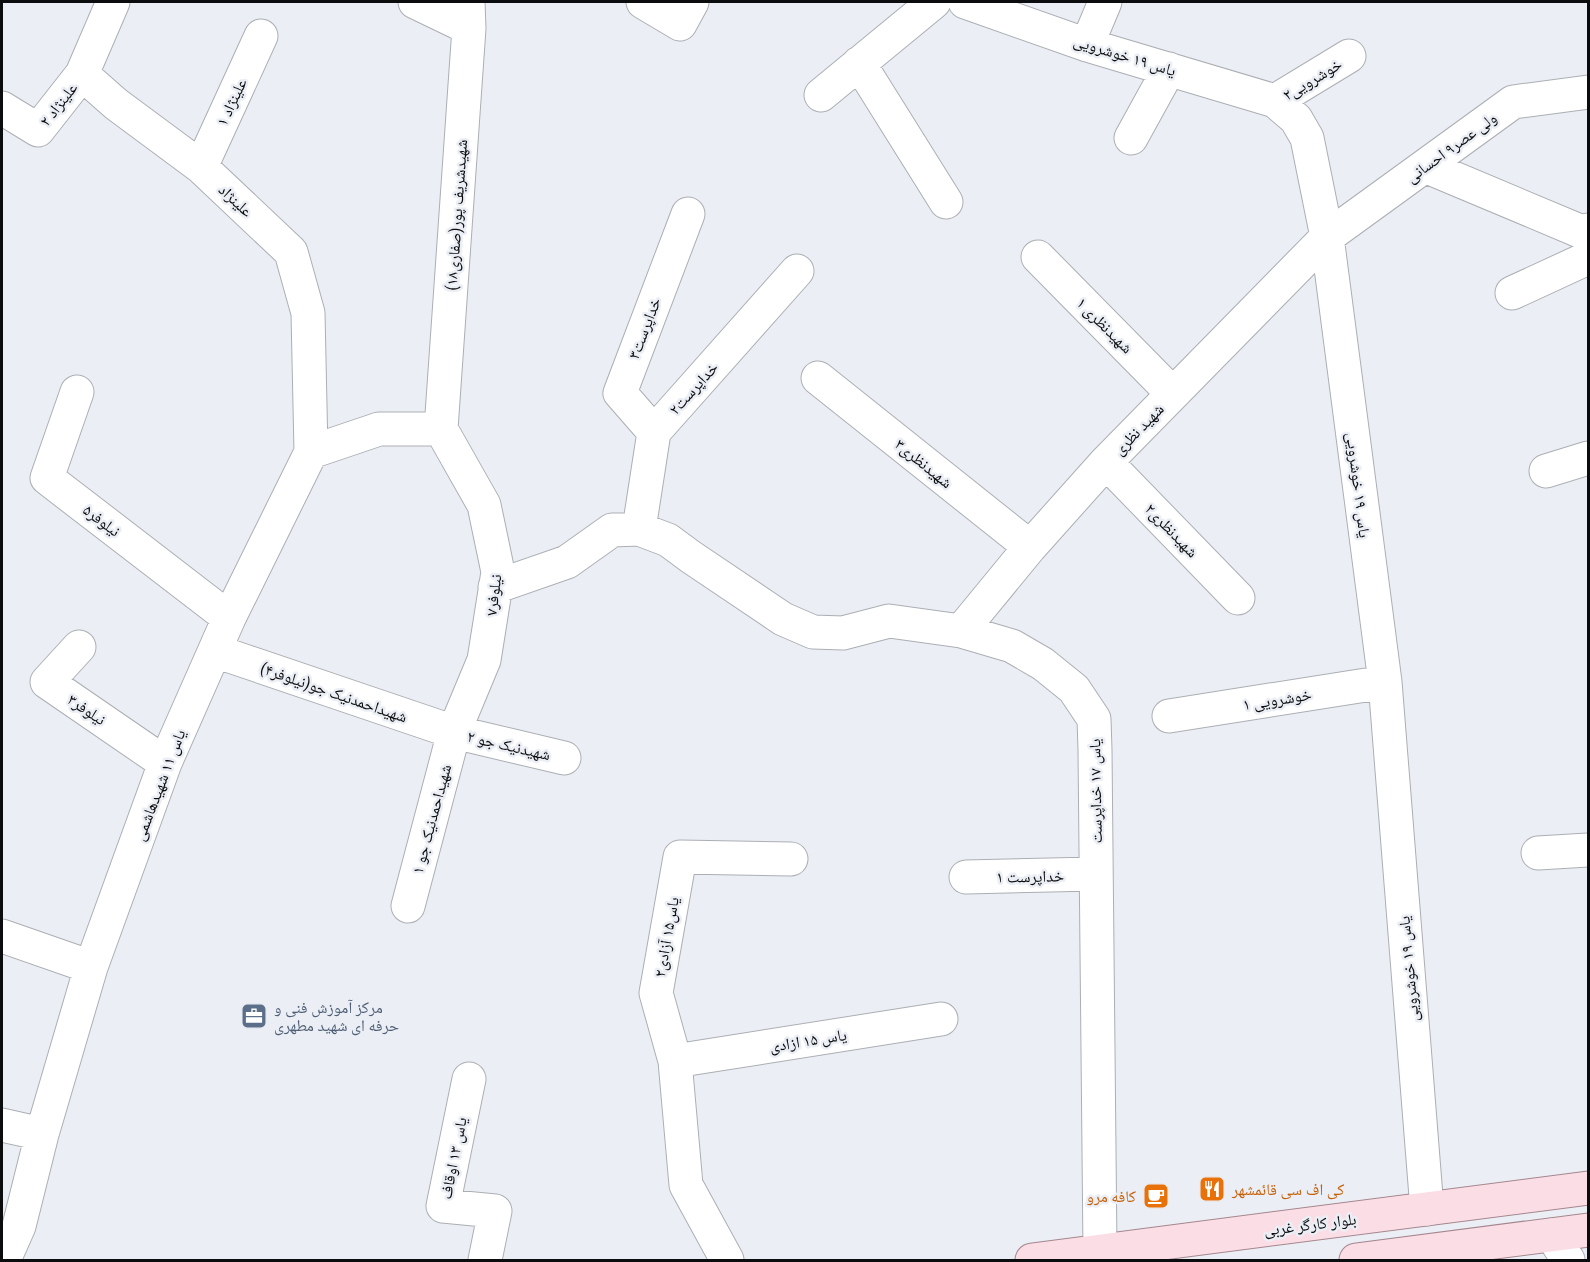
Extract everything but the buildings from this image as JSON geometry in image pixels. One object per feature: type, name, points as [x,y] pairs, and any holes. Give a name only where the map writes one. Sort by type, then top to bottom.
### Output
[{"type":"main road","name":"بلوار کارگر غربی","points":[[1032,1260],[1588,1188]]},
{"type":"main road","points":[[1356,1260],[1560,1248],[1588,1230]]},
{"type":"street","points":[[82,74],[113,2]]},
{"type":"street","points":[[415,2],[469,15]]},
{"type":"street","points":[[643,2],[680,24],[692,2]]},
{"type":"street","points":[[821,95],[934,2]]},
{"type":"street","name":"یاس ۱۹ خوشرویی","points":[[964,2],[1087,45],[1275,101],[1296,119],[1307,138],[1327,237],[1384,682],[1427,1209]]},
{"type":"street","points":[[1087,45],[1105,2]]},
{"type":"street","name":"شهیدشریف پور(صفاری۱۸)","points":[[441,429],[469,15]]},
{"type":"street","name":"علینژاد ۱","points":[[201,167],[261,36]]},
{"type":"street","name":"خوشرویی۲","points":[[1275,101],[1349,56]]},
{"type":"street","points":[[859,63],[946,202]]},
{"type":"street","points":[[1131,138],[1169,69]]},
{"type":"street","name":"علینژاد ۲","points":[[2,108],[38,130],[82,74]]},
{"type":"street","name":"علینژاد","points":[[82,74],[116,104],[201,167],[291,252],[308,313],[311,452]]},
{"type":"street","name":"ولی عصر۹ احسانی","points":[[1327,237],[1513,102],[1588,92]]},
{"type":"street","points":[[1425,166],[1582,231],[1588,230]]},
{"type":"street","name":"خداپرست۳","points":[[654,432],[620,393],[688,214]]},
{"type":"street","name":"شهید نظری","points":[[962,631],[1030,547],[1106,462],[1327,237]]},
{"type":"street","name":"شهیدنظری ۱","points":[[1038,257],[1172,393]]},
{"type":"street","points":[[1512,293],[1588,258]]},
{"type":"street","name":"خداپرست۲","points":[[654,432],[798,271]]},
{"type":"street","name":"شهیدنظری۳","points":[[818,378],[1030,547]]},
{"type":"street","name":"نیلوفر۵","points":[[77,392],[46,478],[229,618]]},
{"type":"street","points":[[311,452],[380,429],[441,429]]},
{"type":"street","name":"نیلوفر۷","points":[[441,429],[483,505],[498,572],[484,660],[454,732]]},
{"type":"street","points":[[639,529],[654,432]]},
{"type":"street","name":"یاس ۱۱ شهیدهاشمی","points":[[4,1260],[19,1226],[42,1134],[91,967],[165,763],[229,618],[311,452]]},
{"type":"street","points":[[1546,471],[1588,458]]},
{"type":"street","name":"شهیدنظری۲","points":[[1106,462],[1238,598]]},
{"type":"street","name":"یاس ۱۷ خداپرست","points":[[495,587],[567,562],[612,530],[639,529],[668,540],[783,619],[813,632],[843,633],[889,621],[962,631],[1012,646],[1043,664],[1074,689],[1094,719],[1100,1251]]},
{"type":"street","name":"نیلوفر۳","points":[[79,647],[47,682],[165,763]]},
{"type":"street","name":"شهیداحمدنیک جو(نیلوفر۴)","points":[[215,651],[454,732]]},
{"type":"street","name":"خوشرویی ۱","points":[[1168,716],[1384,682]]},
{"type":"street","name":"شهیدنیک جو ۲","points":[[454,732],[564,758]]},
{"type":"street","name":"شهیداحمدنیک جو ۱","points":[[408,906],[454,732]]},
{"type":"street","points":[[1538,853],[1588,850]]},
{"type":"street","name":"یاس۱۵ آزادی۲","points":[[727,1260],[686,1185],[675,1061],[656,993],[680,857],[791,859]]},
{"type":"street","name":"خداپرست ۱","points":[[966,877],[1095,874]]},
{"type":"street","points":[[2,936],[91,967]]},
{"type":"street","name":"یاس ۱۵ ازادی","points":[[675,1061],[941,1018]]},
{"type":"street","name":"یاس ۱۳ اوقاف","points":[[469,1079],[443,1206],[495,1210],[485,1260]]},
{"type":"street","points":[[2,1125],[42,1134]]},
{"type":"place","name":"مرکز آموزش فنی و حرفه ای شهید مطهری","points":[[254,1016]]},
{"type":"place","name":"کی اف سی قائمشهر","points":[[1212,1189]]},
{"type":"place","name":"کافه مرو","points":[[1156,1196]]}]
